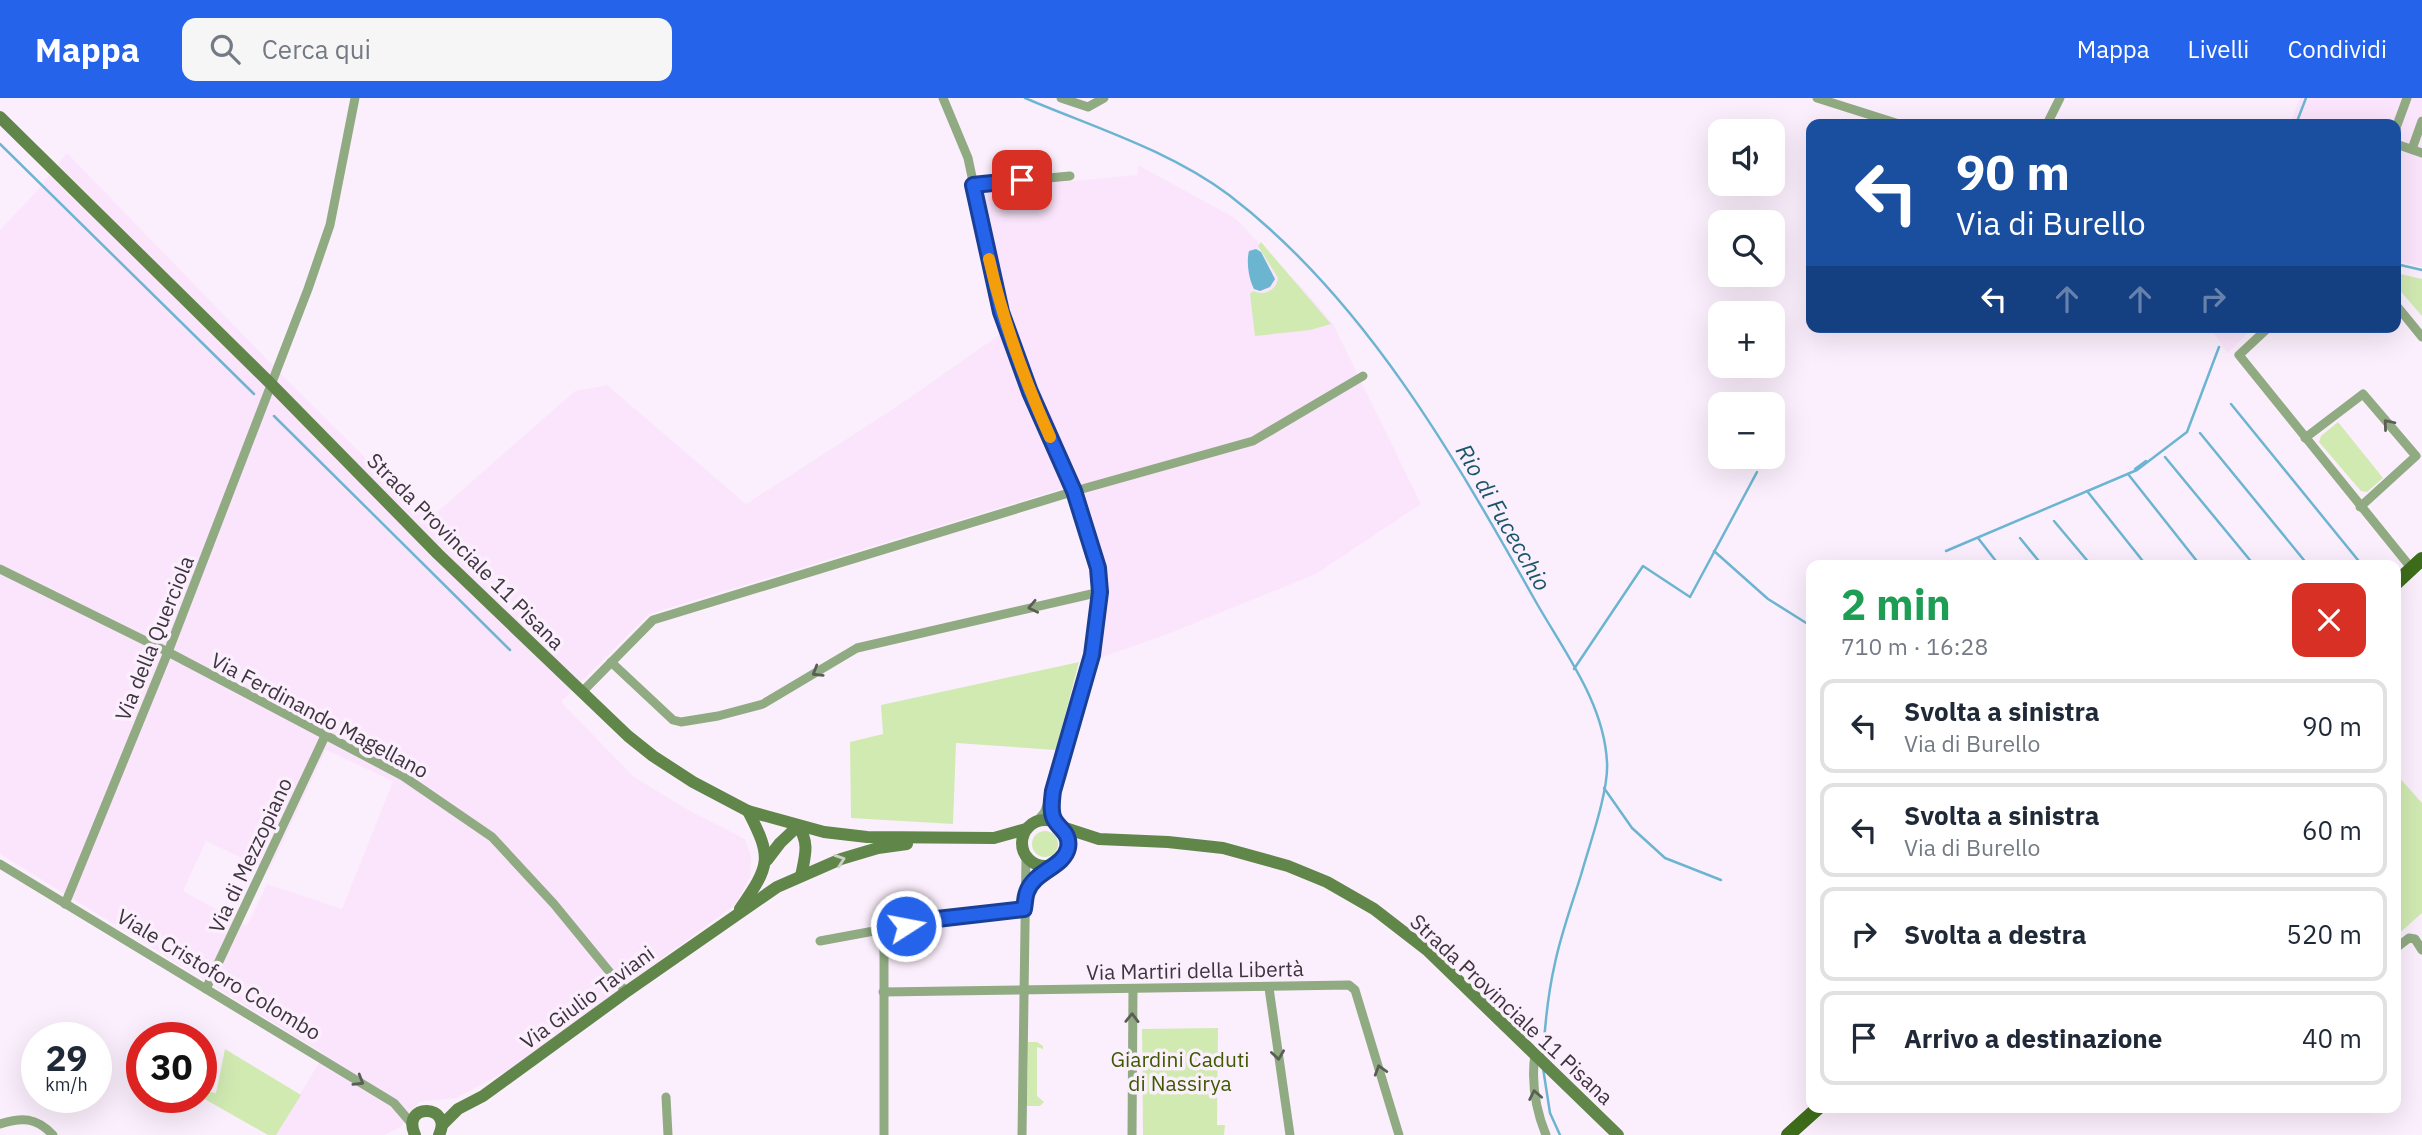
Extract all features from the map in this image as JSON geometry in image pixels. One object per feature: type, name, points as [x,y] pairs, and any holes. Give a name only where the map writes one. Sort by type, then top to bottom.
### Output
[{"type":"main road","name":"Strada Provinciale 11 Pisana","points":[[0,117],[271,384],[438,554],[628,736],[693,782],[748,811],[824,832],[867,837],[995,838],[1026,829],[1037,821],[1099,839],[1223,848],[1288,866],[1327,882],[1402,929],[1618,1135]]},
{"type":"main road","points":[[2401,578],[2417,564]]},
{"type":"main road","points":[[748,811],[761,836],[767,860]]},
{"type":"main road","points":[[798,825],[805,836],[807,848],[801,876]]},
{"type":"main road","name":"Via Giulio Taviani","points":[[737,914],[760,880],[767,860],[798,825]]},
{"type":"main road","points":[[1058,825],[1068,839],[1066,852]]},
{"type":"main road","points":[[1025,855],[1021,840],[1026,829]]},
{"type":"main road","name":"Via Giulio Taviani","points":[[430,1111],[458,1109],[483,1096],[776,887],[841,859],[938,838]]},
{"type":"main road","name":"Strada Provinciale 11 Pisana","points":[[995,838],[1016,846],[1034,864],[1042,866],[1057,863],[1066,852],[1099,839]]},
{"type":"main road","name":"Via Giulio Taviani","points":[[444,1130],[458,1109]]},
{"type":"main road","points":[[430,1111],[437,1115],[444,1130]]},
{"type":"main road","name":"Viale Cristoforo Colombo","points":[[411,1130],[419,1113],[430,1111]]},
{"type":"main road","points":[[1796,1133],[1814,1113]]},
{"type":"street","name":"Via della Querciola","points":[[65,904],[168,652],[308,289],[330,225],[355,98]]},
{"type":"street","points":[[943,98],[968,158],[999,304],[1012,344],[1074,491],[1098,568],[1100,592],[1092,655],[1053,791],[1044,813],[1037,821]]},
{"type":"street","points":[[1061,98],[1088,107],[1104,98]]},
{"type":"street","points":[[1817,98],[1883,119]]},
{"type":"street","points":[[2050,119],[2060,98]]},
{"type":"street","points":[[2399,119],[2406,98]]},
{"type":"street","points":[[2412,149],[2422,121]]},
{"type":"street","points":[[2401,146],[2422,153]]},
{"type":"street","points":[[973,185],[1070,176]]},
{"type":"street","points":[[2401,311],[2422,337]]},
{"type":"street","points":[[2263,333],[2239,355],[2360,507],[2417,564]]},
{"type":"street","points":[[582,692],[653,620],[1074,491],[1253,441],[1363,376]]},
{"type":"street","points":[[2305,438],[2363,394],[2416,456],[2360,507]]},
{"type":"street","name":"Via Ferdinando Magellano","points":[[0,569],[168,652],[403,776],[492,837],[554,904],[626,992]]},
{"type":"street","points":[[611,662],[673,720],[681,722],[764,704],[857,648],[1100,592]]},
{"type":"street","name":"Via di Mezzopiano","points":[[206,989],[325,736]]},
{"type":"street","points":[[1053,791],[1052,813],[1058,825]]},
{"type":"street","points":[[1022,1135],[1024,909],[1027,891],[1025,855]]},
{"type":"street","points":[[1027,891],[1043,872],[1057,863]]},
{"type":"street","name":"Viale Cristoforo Colombo","points":[[0,864],[394,1103],[411,1130]]},
{"type":"street","points":[[820,941],[884,931],[928,920],[1024,909]]},
{"type":"street","points":[[884,931],[884,1135]]},
{"type":"street","points":[[2401,944],[2409,938],[2415,939],[2422,950]]},
{"type":"street","name":"Via Martiri della Libertà","points":[[883,992],[1345,985],[1354,988],[1399,1135]]},
{"type":"street","points":[[1269,988],[1290,1135]]},
{"type":"street","points":[[1132,989],[1132,1135]]},
{"type":"street","points":[[1531,1051],[1532,1082],[1539,1119],[1546,1135]]},
{"type":"street","points":[[666,1097],[667,1135]]},
{"type":"street","points":[[0,1124],[20,1118],[31,1119],[42,1124],[53,1135]]},
{"type":"shaded area","points":[[2300,98],[2422,98],[2422,267],[2401,261],[2401,119],[2292,119]]},
{"type":"shaded area","points":[[67,153],[287,380],[428,520],[575,391],[607,385],[746,504],[899,405],[999,335],[967,190],[1138,175],[1138,165],[1235,218],[1333,324],[1421,504],[1316,574],[1168,634],[1100,658],[1107,576],[1078,484],[649,614],[561,702],[634,777],[690,811],[745,839],[751,857],[750,877],[736,904],[514,1067],[456,1098],[419,1102],[401,1127],[384,1135],[276,1135],[324,1054],[0,854],[0,230],[36,192]],"holes":[[[326,750],[393,781],[342,909],[267,884],[247,926],[183,891],[206,841],[269,871]]]},
{"type":"shaded area","points":[[2213,333],[2247,333],[2228,353]]},
{"type":"green space","points":[[1261,242],[1331,324],[1310,330],[1255,336],[1250,294],[1253,291],[1269,291],[1278,278],[1258,246]]},
{"type":"green space","points":[[2401,274],[2422,279],[2422,316],[2401,292]]},
{"type":"green space","points":[[2338,422],[2383,478],[2367,492],[2361,491],[2319,442],[2321,436]]},
{"type":"green space","points":[[1079,662],[1056,750],[956,743],[953,824],[851,818],[850,742],[883,734],[881,705]]},
{"type":"green space","points":[[2401,780],[2422,803],[2422,913],[2401,932]]},
{"type":"green space","points":[[1045,831],[1054,835],[1058,844],[1054,853],[1045,857],[1036,853],[1032,844],[1036,835]]},
{"type":"green space","name":"Giardini Caduti di Nassirya","points":[[1218,1028],[1217,1125],[1225,1125],[1224,1135],[1143,1135],[1142,1029]]},
{"type":"green space","points":[[1028,1042],[1037,1042],[1043,1046],[1043,1049],[1037,1047],[1037,1096],[1044,1102],[1040,1106],[1027,1106]]},
{"type":"green space","points":[[225,1049],[301,1095],[276,1135],[268,1135],[217,1106],[217,1088]]},
{"type":"water","points":[[1256,249],[1261,252],[1275,279],[1270,287],[1260,291],[1254,289],[1248,265],[1249,251]]},
{"type":"waterway","name":"Rio di Fucecchio","points":[[1025,98],[1130,140],[1181,165],[1229,195],[1278,236],[1364,331],[1402,382],[1472,491],[1581,679],[1599,719],[1607,774],[1598,818],[1557,952],[1543,1054]]},
{"type":"waterway","points":[[2298,119],[2306,98]]},
{"type":"waterway","points":[[0,144],[254,394]]},
{"type":"waterway","points":[[2401,265],[2422,270]]},
{"type":"waterway","points":[[1946,551],[2137,470],[2187,432],[2219,347]]},
{"type":"waterway","points":[[2231,404],[2358,560]]},
{"type":"waterway","points":[[274,416],[510,650]]},
{"type":"waterway","points":[[2200,433],[2304,560]]},
{"type":"waterway","points":[[2165,457],[2250,560]]},
{"type":"waterway","points":[[2135,469],[2146,461]]},
{"type":"waterway","points":[[1574,669],[1643,566],[1690,597],[1757,472]]},
{"type":"waterway","points":[[2128,474],[2196,560]]},
{"type":"waterway","points":[[2087,491],[2142,560]]},
{"type":"waterway","points":[[2054,521],[2087,560]]},
{"type":"waterway","points":[[1978,538],[1995,560]]},
{"type":"waterway","points":[[2020,538],[2038,560]]},
{"type":"waterway","points":[[1714,551],[1768,599],[1806,623]]},
{"type":"waterway","points":[[1604,788],[1632,828],[1665,858],[1721,880]]},
{"type":"waterway","name":"Rio di Fucecchio","points":[[1543,1068],[1550,1113],[1560,1135]]},
{"type":"slow traffic","points":[[989,259],[999,304],[1015,354],[1050,437]]},
{"type":"route","points":[[906,926],[928,920],[1024,909],[1027,891],[1034,880],[1064,857],[1068,848],[1067,835],[1055,822],[1052,813],[1053,791],[1092,655],[1100,592],[1098,568],[1074,491],[1030,392],[1001,312],[978,213],[973,185],[1022,180]]}]
